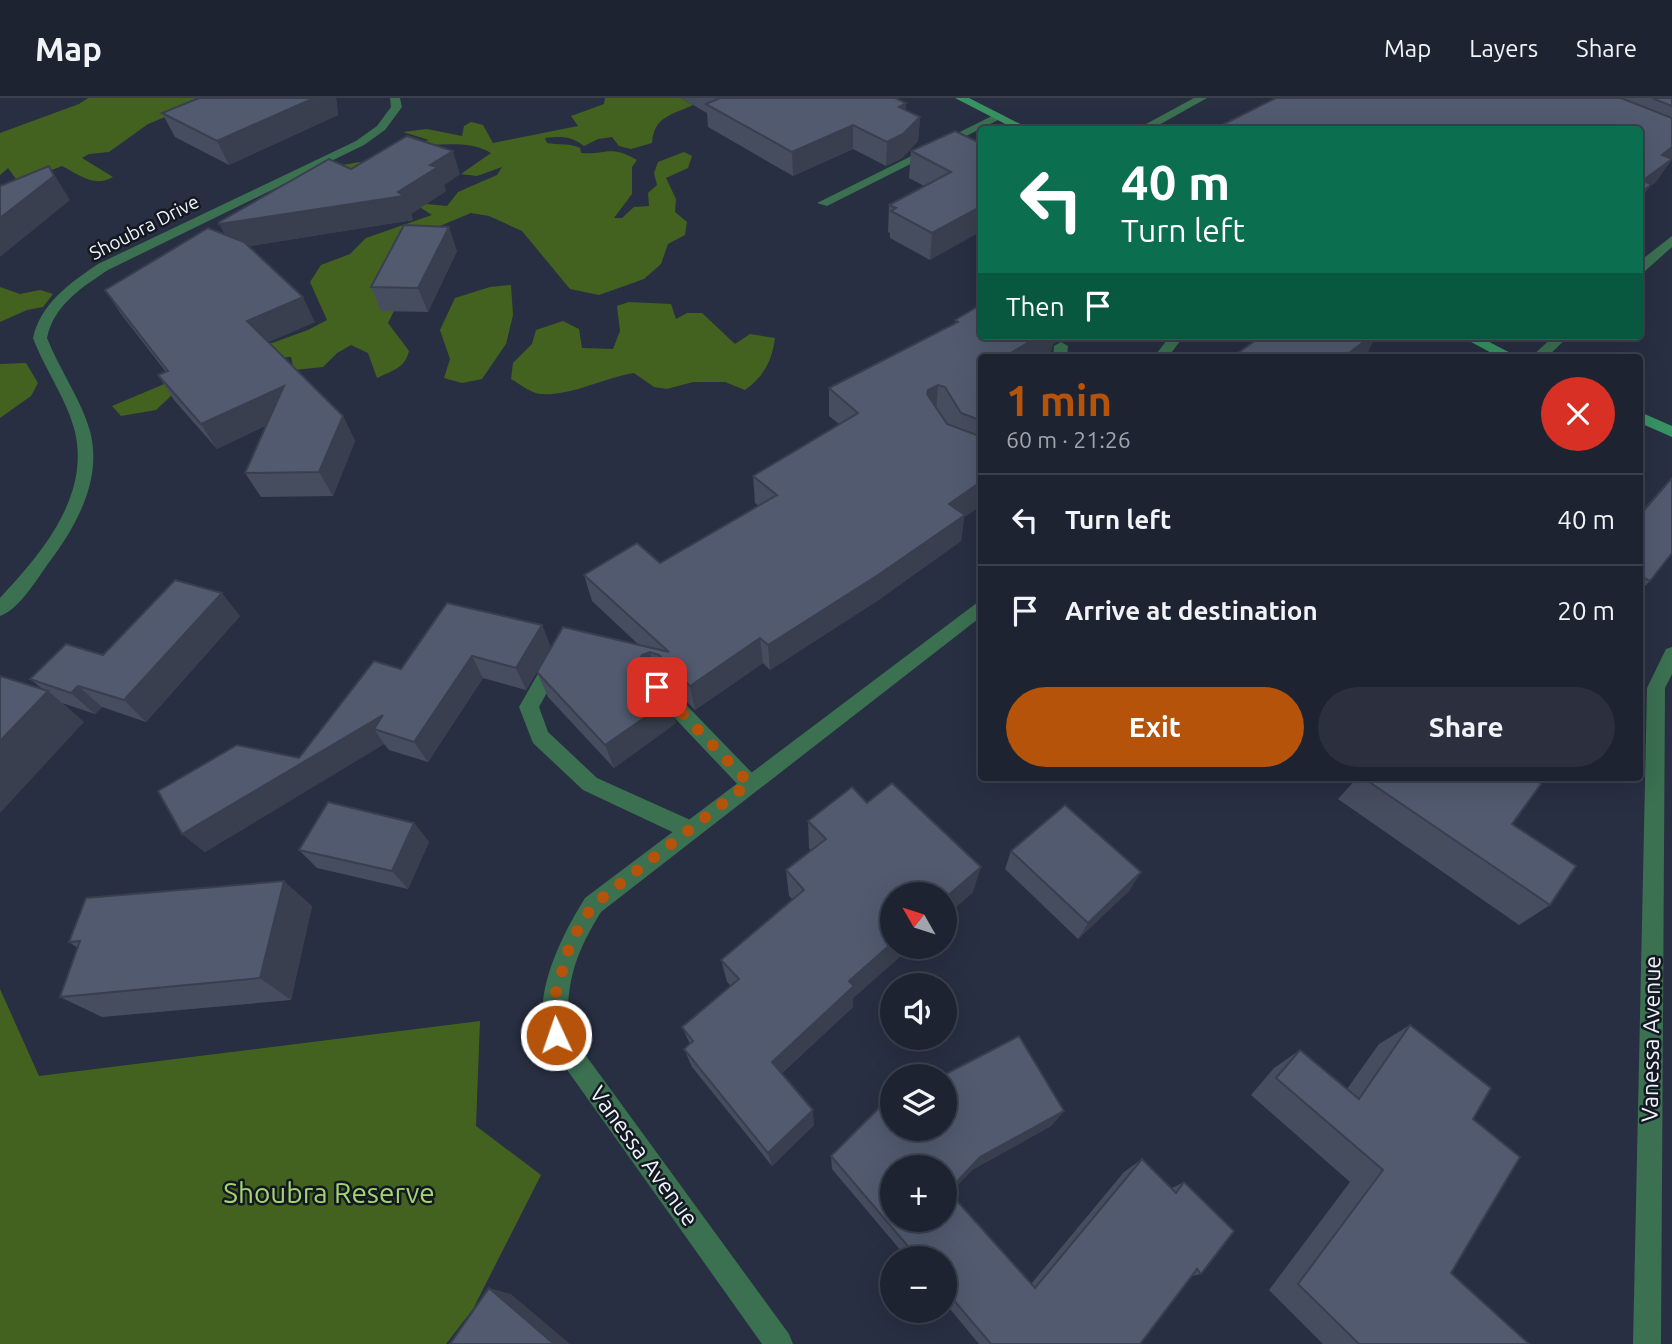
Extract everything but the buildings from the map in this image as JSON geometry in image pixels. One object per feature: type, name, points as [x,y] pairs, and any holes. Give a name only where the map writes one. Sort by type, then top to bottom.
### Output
[{"type":"main road","points":[[960,98],[1019,126]]},
{"type":"main road","points":[[1475,340],[1505,354]]},
{"type":"main road","points":[[1643,418],[1672,432]]},
{"type":"street","name":"Shoubra Drive","points":[[0,609],[41,564],[76,506],[86,467],[83,433],[40,338],[43,322],[81,282],[103,267],[360,144],[381,128],[397,107],[395,98]]},
{"type":"street","points":[[1148,126],[1202,98]]},
{"type":"street","points":[[823,202],[998,116]]},
{"type":"street","points":[[1643,265],[1672,240]]},
{"type":"street","points":[[1163,354],[1174,340]]},
{"type":"street","points":[[1541,354],[1557,340]]},
{"type":"street","name":"Vanessa Avenue","points":[[779,1344],[556,1035],[555,996],[571,941],[593,905],[978,609]]},
{"type":"street","points":[[561,651],[529,706],[540,737],[590,784],[690,830]]},
{"type":"street","name":"Vanessa Avenue","points":[[1647,1344],[1656,688],[1672,654]]},
{"type":"street","points":[[657,687],[749,783]]},
{"type":"green space","points":[[88,98],[224,98],[148,124],[109,152],[89,154],[82,158],[113,177],[106,180],[93,181],[62,166],[0,190],[0,186],[16,179],[8,168],[0,175],[0,133],[79,104]]},
{"type":"green space","points":[[605,98],[681,98],[693,105],[660,122],[653,134],[652,143],[631,149],[619,146],[612,137],[598,139],[584,146],[566,138],[545,138],[547,143],[576,146],[581,153],[614,151],[637,160],[632,167],[632,194],[614,218],[622,218],[634,207],[649,206],[648,193],[657,185],[654,173],[658,162],[684,152],[692,156],[688,168],[666,178],[676,199],[675,212],[687,222],[685,235],[668,244],[661,264],[644,279],[599,295],[570,289],[522,231],[489,216],[471,213],[435,228],[388,323],[409,351],[401,365],[393,371],[377,378],[368,353],[351,345],[337,353],[323,367],[294,370],[291,357],[271,358],[172,395],[156,410],[121,416],[112,406],[205,367],[308,330],[327,320],[310,282],[321,265],[350,254],[366,238],[432,215],[412,202],[335,177],[342,165],[360,162],[361,168],[426,204],[447,206],[458,192],[497,175],[502,167],[477,176],[461,174],[491,153],[473,146],[414,144],[429,140],[403,132],[427,129],[462,136],[464,126],[471,122],[483,125],[493,143],[578,126],[571,116],[604,104]]},
{"type":"green space","points":[[511,285],[513,315],[506,344],[482,379],[462,383],[444,378],[450,359],[440,330],[455,298],[490,287]]},
{"type":"green space","points":[[0,287],[20,294],[40,290],[53,294],[43,307],[27,310],[0,322]]},
{"type":"green space","points":[[629,302],[671,304],[676,319],[687,313],[702,313],[735,344],[750,334],[775,338],[772,354],[762,373],[745,390],[725,382],[693,382],[667,389],[654,387],[634,373],[576,390],[537,394],[511,379],[513,363],[532,344],[536,330],[563,321],[579,329],[582,348],[613,349],[620,331],[617,306]]},
{"type":"green space","points":[[26,363],[38,383],[31,396],[0,418],[0,364]]},
{"type":"green space","name":"Shoubra Reserve","points":[[0,989],[39,1076],[480,1021],[476,1126],[541,1175],[473,1309],[446,1344],[0,1344]]},
{"type":"route","points":[[556,1035],[555,996],[571,941],[593,905],[749,783],[657,687]]}]
